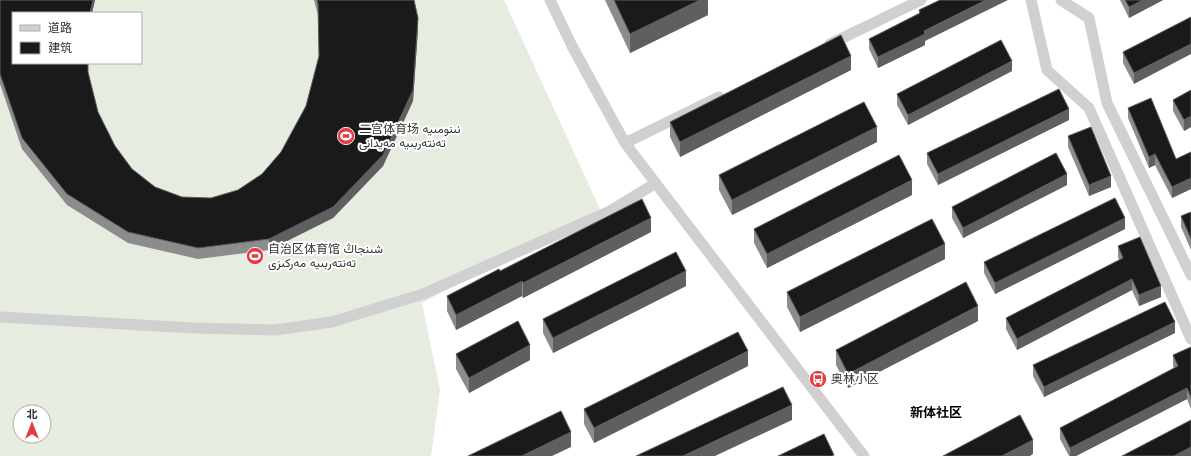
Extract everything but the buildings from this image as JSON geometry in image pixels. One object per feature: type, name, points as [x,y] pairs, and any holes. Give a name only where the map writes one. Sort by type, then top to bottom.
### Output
[{"type":"street","points":[[550,0],[572,46],[625,143],[864,456]]},
{"type":"street","points":[[822,48],[921,0]]},
{"type":"street","points":[[1032,0],[1047,70],[1089,108],[1191,339]]},
{"type":"street","points":[[1061,0],[1089,18],[1107,103],[1191,275]]},
{"type":"street","points":[[625,143],[731,92]]},
{"type":"street","points":[[0,317],[194,328],[276,330],[332,322],[423,294],[610,212],[656,183]]},
{"type":"shaded area","name":"自治区体育馆 شىنجاڭ تەنتەربىيە مەركىزى","points":[[0,0],[504,0],[600,209],[422,303],[440,390],[431,456],[0,456]]},
{"type":"place","name":"二宫体育场 نىنومىيە تەنتەربىيە مەيدانى","points":[[346,136]]},
{"type":"place","name":"自治区体育馆 شىنجاڭ تەنتەربىيە مەركىزى","points":[[255,256]]},
{"type":"place","name":"奥林小区","points":[[818,379]]},
{"type":"district","name":"新体社区","points":[[936,412]]}]
